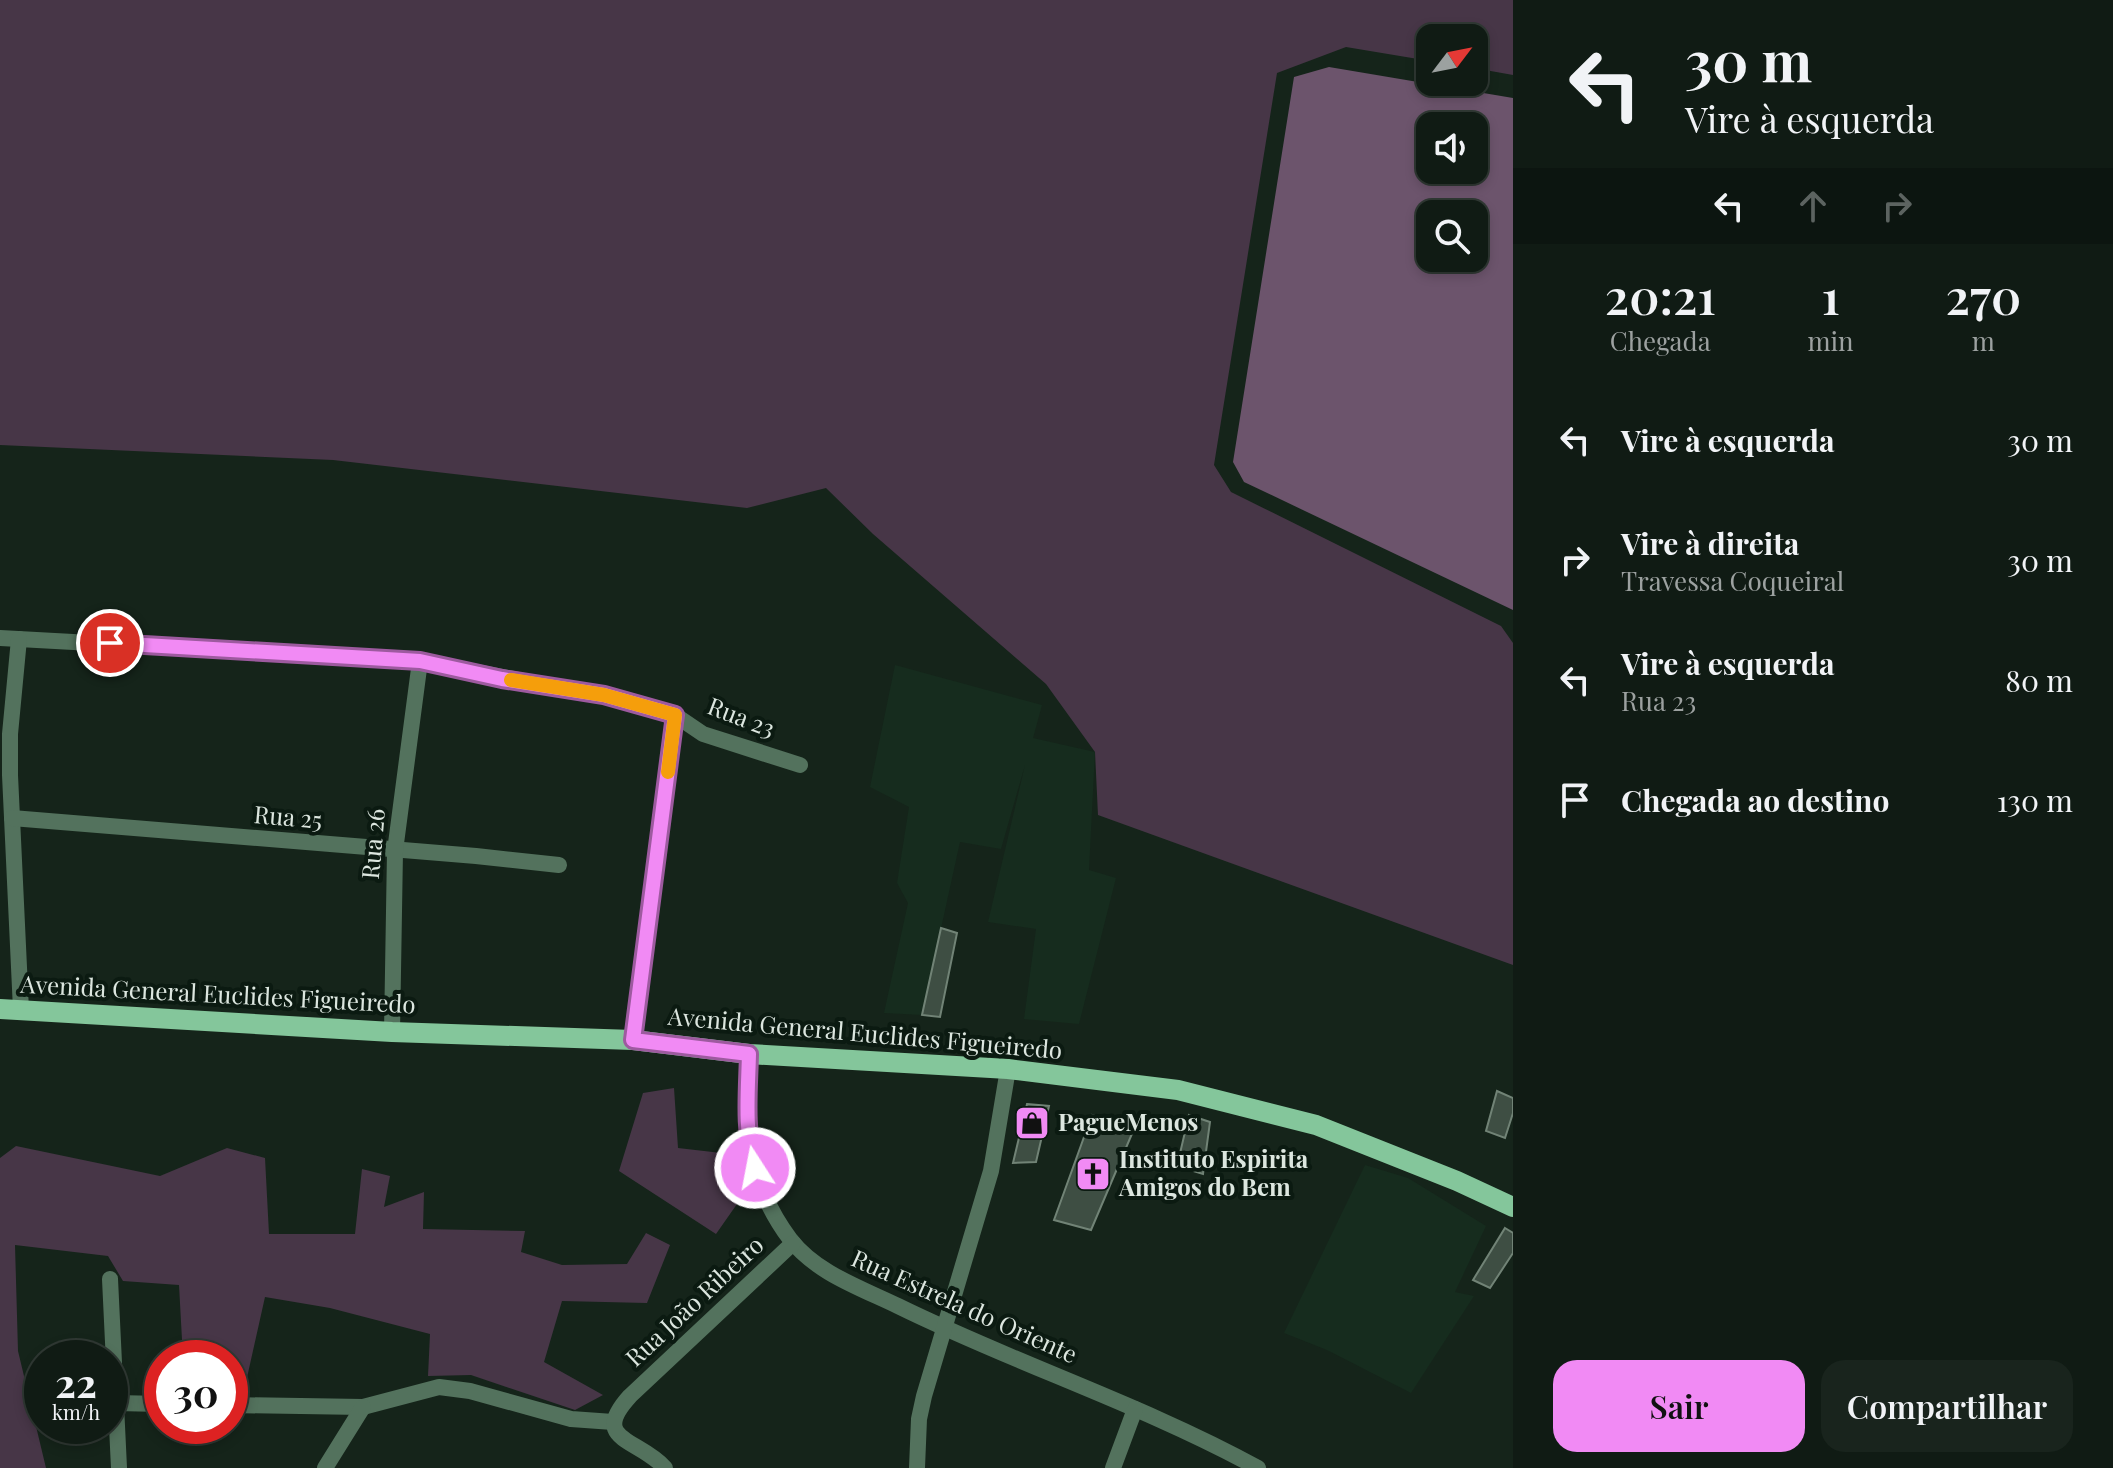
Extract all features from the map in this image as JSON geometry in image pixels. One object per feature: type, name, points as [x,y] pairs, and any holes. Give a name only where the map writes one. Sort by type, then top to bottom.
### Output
[{"type":"main road","name":"Avenida General Euclides Figueiredo","points":[[0,1009],[392,1032],[633,1040],[749,1054],[1008,1069],[1178,1090],[1316,1125],[1457,1181],[1513,1207]]},
{"type":"street","name":"Rua 23","points":[[0,638],[420,661],[502,679],[604,695],[675,715],[703,734],[800,765]]},
{"type":"street","points":[[19,639],[10,734],[21,1010]]},
{"type":"street","name":"Rua 26","points":[[392,1032],[395,851],[420,661]]},
{"type":"street","points":[[633,1040],[675,715]]},
{"type":"street","name":"Rua 25","points":[[12,818],[559,865]]},
{"type":"street","name":"Rua Estrela do Oriente","points":[[749,1054],[749,1145],[767,1198],[793,1243],[831,1274],[942,1328],[1135,1409],[1258,1468]]},
{"type":"street","points":[[917,1468],[919,1419],[942,1328],[991,1171],[1008,1069]]},
{"type":"street","name":"Rua João Ribeiro","points":[[613,1422],[617,1410],[630,1396],[793,1243]]},
{"type":"street","points":[[110,1279],[113,1340]]},
{"type":"street","points":[[248,1405],[363,1407],[439,1387],[470,1391],[571,1419],[613,1422],[619,1436],[650,1454],[665,1468]]},
{"type":"street","points":[[325,1468],[363,1407]]},
{"type":"street","points":[[1113,1468],[1135,1409]]},
{"type":"street","points":[[118,1444],[119,1468]]},
{"type":"shaded area","points":[[0,0],[1513,0],[1513,75],[1488,71],[1488,24],[1416,24],[1416,59],[1346,47],[1277,73],[1214,465],[1231,492],[1501,626],[1513,643],[1513,965],[1098,815],[1095,752],[1046,684],[873,534],[826,488],[747,508],[333,460],[0,445]]},
{"type":"shaded area","points":[[1329,67],[1416,82],[1416,96],[1488,94],[1513,98],[1513,610],[1244,482],[1233,462],[1294,77]]},
{"type":"shaded area","points":[[895,665],[1042,705],[1033,738],[1095,752],[1089,870],[1116,878],[1079,1024],[1024,1019],[1036,929],[988,922],[1025,765],[1001,849],[960,842],[922,1015],[884,1013],[908,903],[897,883],[909,807],[870,787]]},
{"type":"shaded area","points":[[674,1088],[678,1148],[730,1154],[737,1204],[716,1234],[619,1171],[643,1093]]},
{"type":"shaded area","points":[[16,1146],[160,1176],[227,1148],[265,1158],[269,1234],[355,1234],[362,1169],[390,1176],[384,1207],[424,1192],[423,1229],[525,1231],[521,1252],[562,1265],[627,1264],[646,1233],[670,1245],[647,1303],[562,1301],[544,1362],[603,1395],[575,1410],[471,1375],[428,1376],[430,1334],[330,1308],[265,1297],[248,1373],[248,1340],[182,1340],[179,1285],[123,1281],[108,1256],[15,1245],[18,1351],[24,1376],[24,1444],[40,1444],[46,1468],[0,1468],[0,1158]]},
{"type":"shaded area","points":[[1365,1165],[1408,1178],[1486,1226],[1455,1292],[1474,1296],[1411,1393],[1327,1350],[1284,1333]]},
{"type":"building","points":[[941,928],[957,933],[940,1017],[922,1015]]},
{"type":"building","points":[[1497,1091],[1513,1098],[1513,1113],[1505,1138],[1486,1131]]},
{"type":"building","points":[[1027,1104],[1049,1106],[1036,1162],[1013,1163]]},
{"type":"building","name":"Instituto Espirita Amigos do Bem","points":[[1092,1115],[1134,1129],[1091,1230],[1054,1220]]},
{"type":"building","points":[[1189,1115],[1210,1122],[1203,1174],[1177,1166]]},
{"type":"building","points":[[1505,1228],[1513,1233],[1513,1253],[1490,1288],[1473,1280]]},
{"type":"slow traffic","points":[[511,680],[604,695],[675,715],[668,772]]},
{"type":"place","name":"PagueMenos","points":[[1032,1123]]},
{"type":"place","name":"Instituto Espirita Amigos do Bem","points":[[1093,1174]]},
{"type":"route","points":[[110,643],[420,661],[502,679],[604,695],[675,715],[633,1040],[749,1054],[747,1127],[755,1168]]}]
